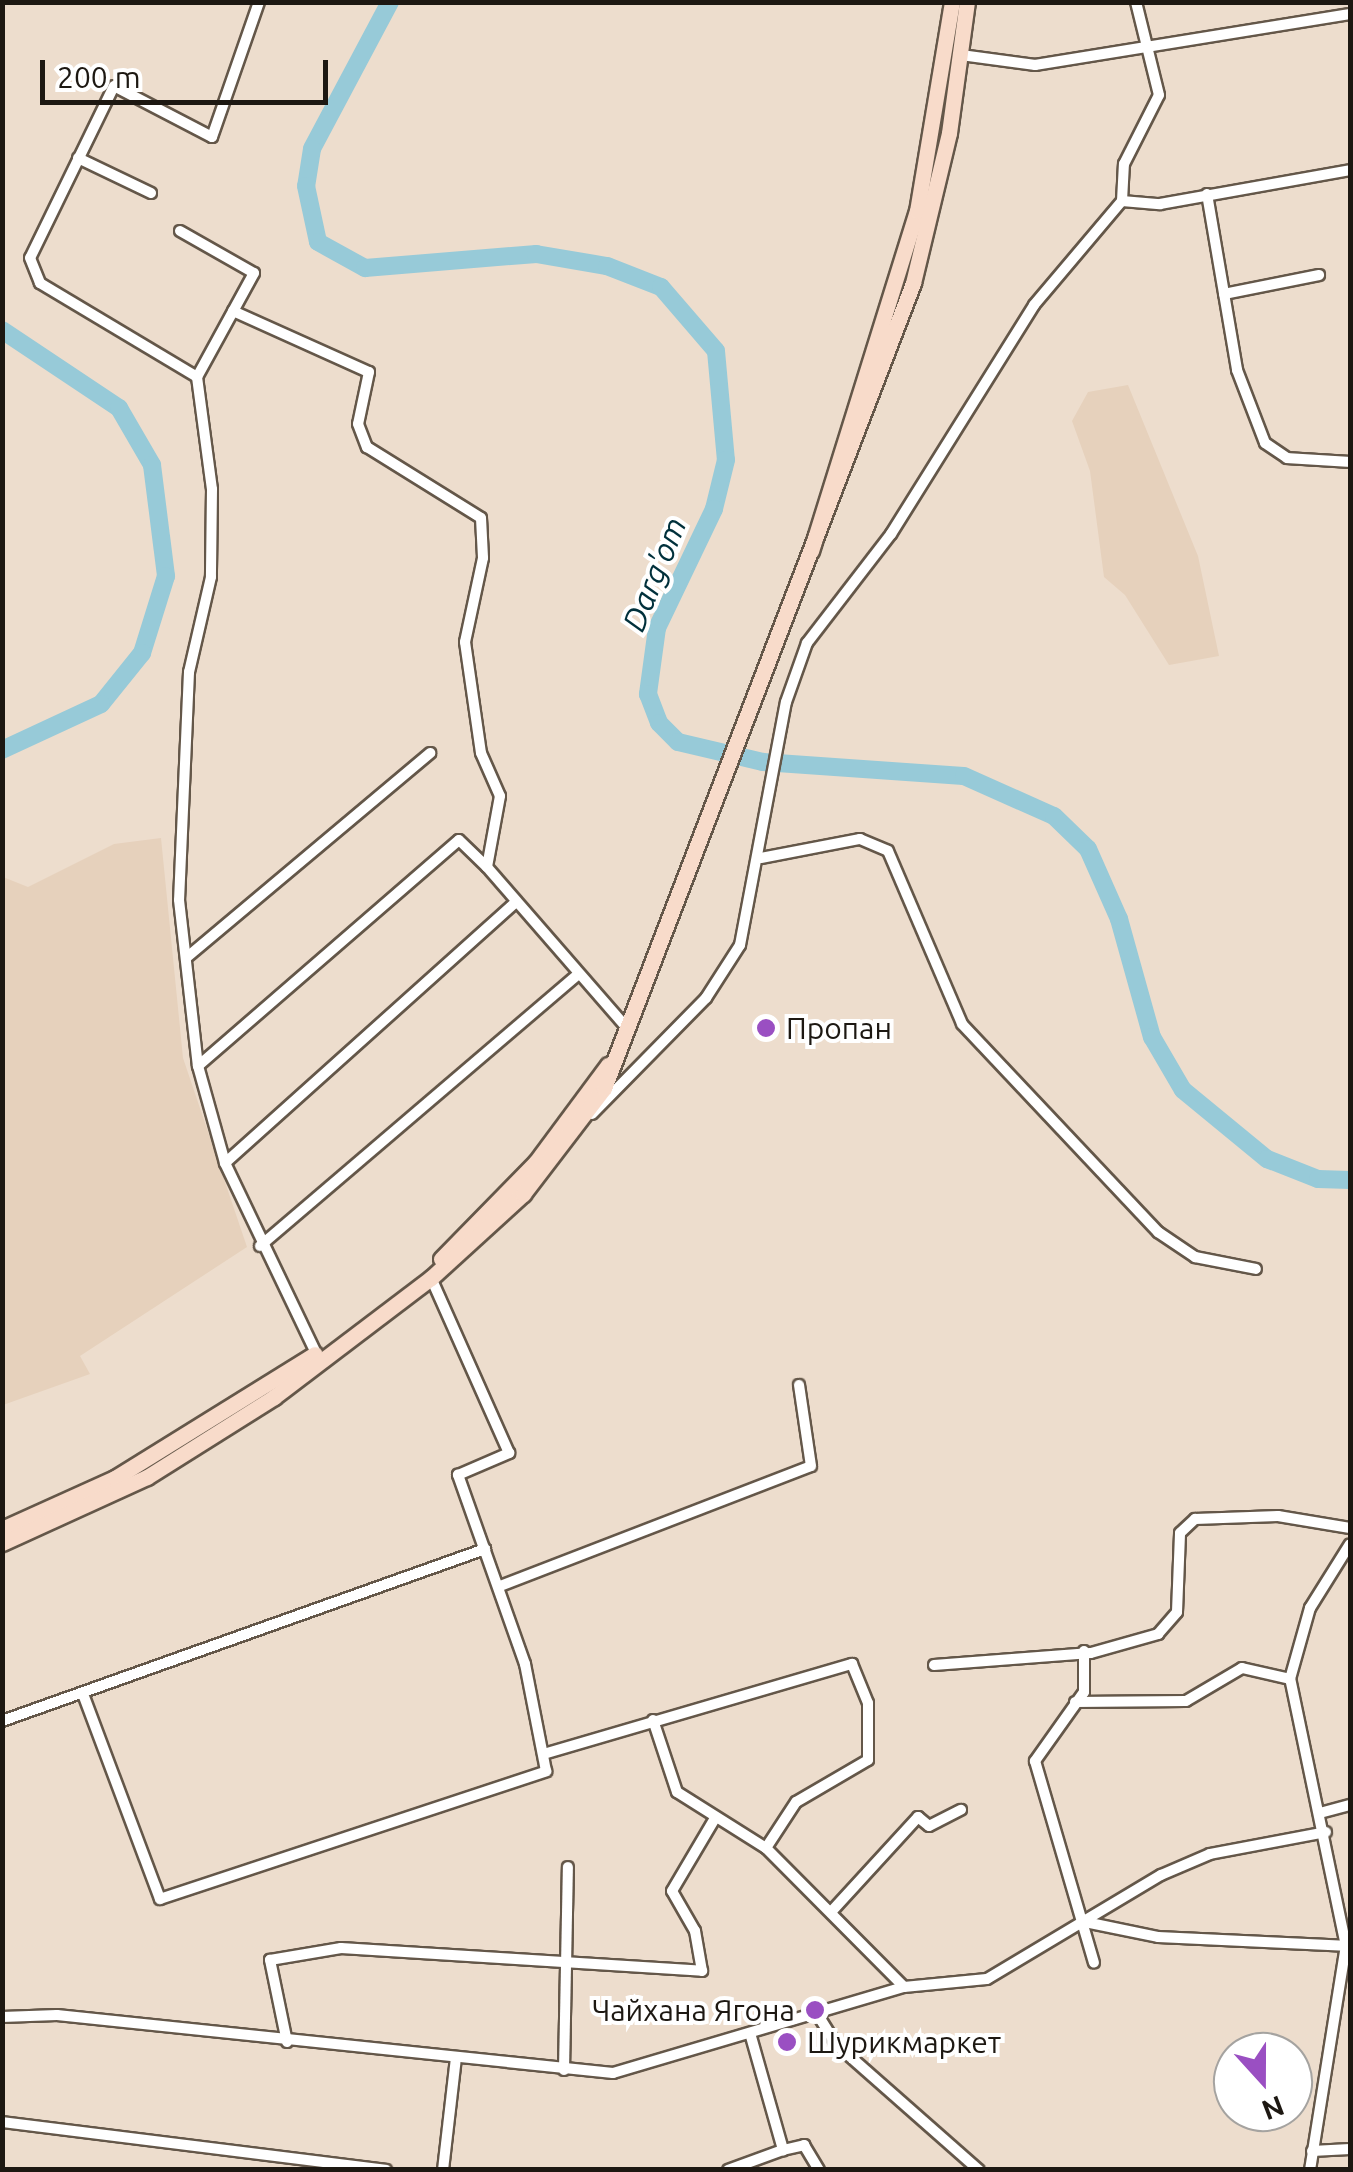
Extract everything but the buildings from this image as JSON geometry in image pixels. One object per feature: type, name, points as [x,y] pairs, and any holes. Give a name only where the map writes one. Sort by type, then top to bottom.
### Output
[{"type":"main road","points":[[811,556],[917,211],[952,2]]},
{"type":"main road","points":[[2,1543],[274,1397],[432,1278],[577,1129],[627,1028],[715,815],[913,283],[962,55],[967,2]]},
{"type":"main road","points":[[2,1529],[118,1484],[316,1353],[469,1233],[611,1062]]},
{"type":"street","points":[[197,376],[31,270],[78,158],[114,86],[212,137],[259,2]]},
{"type":"street","points":[[577,1129],[725,970],[768,831],[786,702],[819,624],[892,534],[1034,306],[1122,200],[1124,164],[1159,94],[1151,47],[1136,2]]},
{"type":"street","points":[[962,55],[1035,65],[1350,14]]},
{"type":"street","points":[[78,158],[151,192]]},
{"type":"street","points":[[1122,200],[1206,194],[1350,170]]},
{"type":"street","points":[[1206,194],[1237,370],[1265,443],[1287,458],[1350,462]]},
{"type":"street","points":[[180,231],[254,273],[197,376],[212,489],[212,578],[189,672],[179,900],[198,1066],[225,1163],[260,1246],[316,1353]]},
{"type":"street","points":[[1224,294],[1319,275]]},
{"type":"street","points":[[233,311],[369,372],[358,424],[367,447],[481,518],[484,558],[465,642],[481,753],[500,796],[487,867]]},
{"type":"street","points":[[186,958],[430,753]]},
{"type":"street","points":[[198,1066],[459,840],[627,1028]]},
{"type":"street","points":[[761,858],[860,840],[888,850],[962,1024],[1158,1232],[1195,1257],[1256,1269]]},
{"type":"street","points":[[225,1163],[515,904]]},
{"type":"street","points":[[260,1246],[578,974]]},
{"type":"street","points":[[83,1694],[160,1899],[546,1770],[547,1752],[500,1586],[458,1475],[510,1453],[432,1278]]},
{"type":"street","points":[[500,1586],[811,1466],[799,1384]]},
{"type":"street","points":[[934,1665],[1084,1651],[1166,1630],[1177,1612],[1180,1533],[1195,1520],[1278,1516],[1350,1528]]},
{"type":"street","points":[[1310,2169],[1349,1946],[1290,1680],[1310,1608],[1344,1569],[1350,1544]]},
{"type":"street","points":[[2,1721],[486,1549]]},
{"type":"street","points":[[1084,1651],[1075,1702],[1035,1761],[1087,1924],[1094,1962]]},
{"type":"street","points":[[547,1752],[852,1664],[868,1703],[868,1760],[796,1802],[766,1848]]},
{"type":"street","points":[[1075,1702],[1186,1701],[1242,1668],[1290,1680]]},
{"type":"street","points":[[653,1720],[670,1781],[714,1820],[766,1848],[904,1987]]},
{"type":"street","points":[[1320,1813],[1350,1804]]},
{"type":"street","points":[[831,1912],[918,1817],[929,1826],[961,1810]]},
{"type":"street","points":[[288,2042],[270,1960],[341,1948],[702,1971],[695,1931],[672,1892],[714,1820]]},
{"type":"street","points":[[2,2017],[57,2015],[564,2070],[627,2070],[904,1987],[987,1979],[1210,1854],[1326,1832]]},
{"type":"street","points":[[564,2070],[568,1867]]},
{"type":"street","points":[[1087,1924],[1158,1938],[1349,1946]]},
{"type":"street","points":[[816,2012],[837,2045],[980,2170]]},
{"type":"street","points":[[750,2033],[783,2150]]},
{"type":"street","points":[[443,2170],[456,2058]]},
{"type":"street","points":[[2,2122],[386,2170]]},
{"type":"street","points":[[728,2170],[804,2145],[819,2170]]},
{"type":"street","points":[[1312,2151],[1350,2149]]},
{"type":"shaded area","points":[[1128,385],[1198,556],[1219,656],[1169,665],[1125,595],[1104,577],[1090,471],[1072,421],[1088,392]]},
{"type":"shaded area","points":[[161,838],[183,1058],[247,1247],[80,1356],[90,1374],[3,1405],[3,877],[28,887],[114,844]]},
{"type":"waterway","name":"Darg'om","points":[[390,2],[312,149],[306,186],[318,242],[365,268],[536,254],[607,266],[661,287],[716,351],[726,460],[714,509],[657,628],[648,694],[659,723],[678,742],[763,762],[964,776],[1054,816],[1088,849],[1119,919],[1152,1037],[1183,1090],[1267,1159],[1318,1179],[1350,1180]]},
{"type":"waterway","name":"Darg'om","points":[[2,330],[119,408],[152,465],[166,576],[142,653],[101,704],[2,750]]},
{"type":"place","name":"Пропан","points":[[766,1028]]},
{"type":"place","name":"Чайхана Ягона","points":[[815,2010]]},
{"type":"place","name":"Шурикмаркет","points":[[787,2042]]}]
